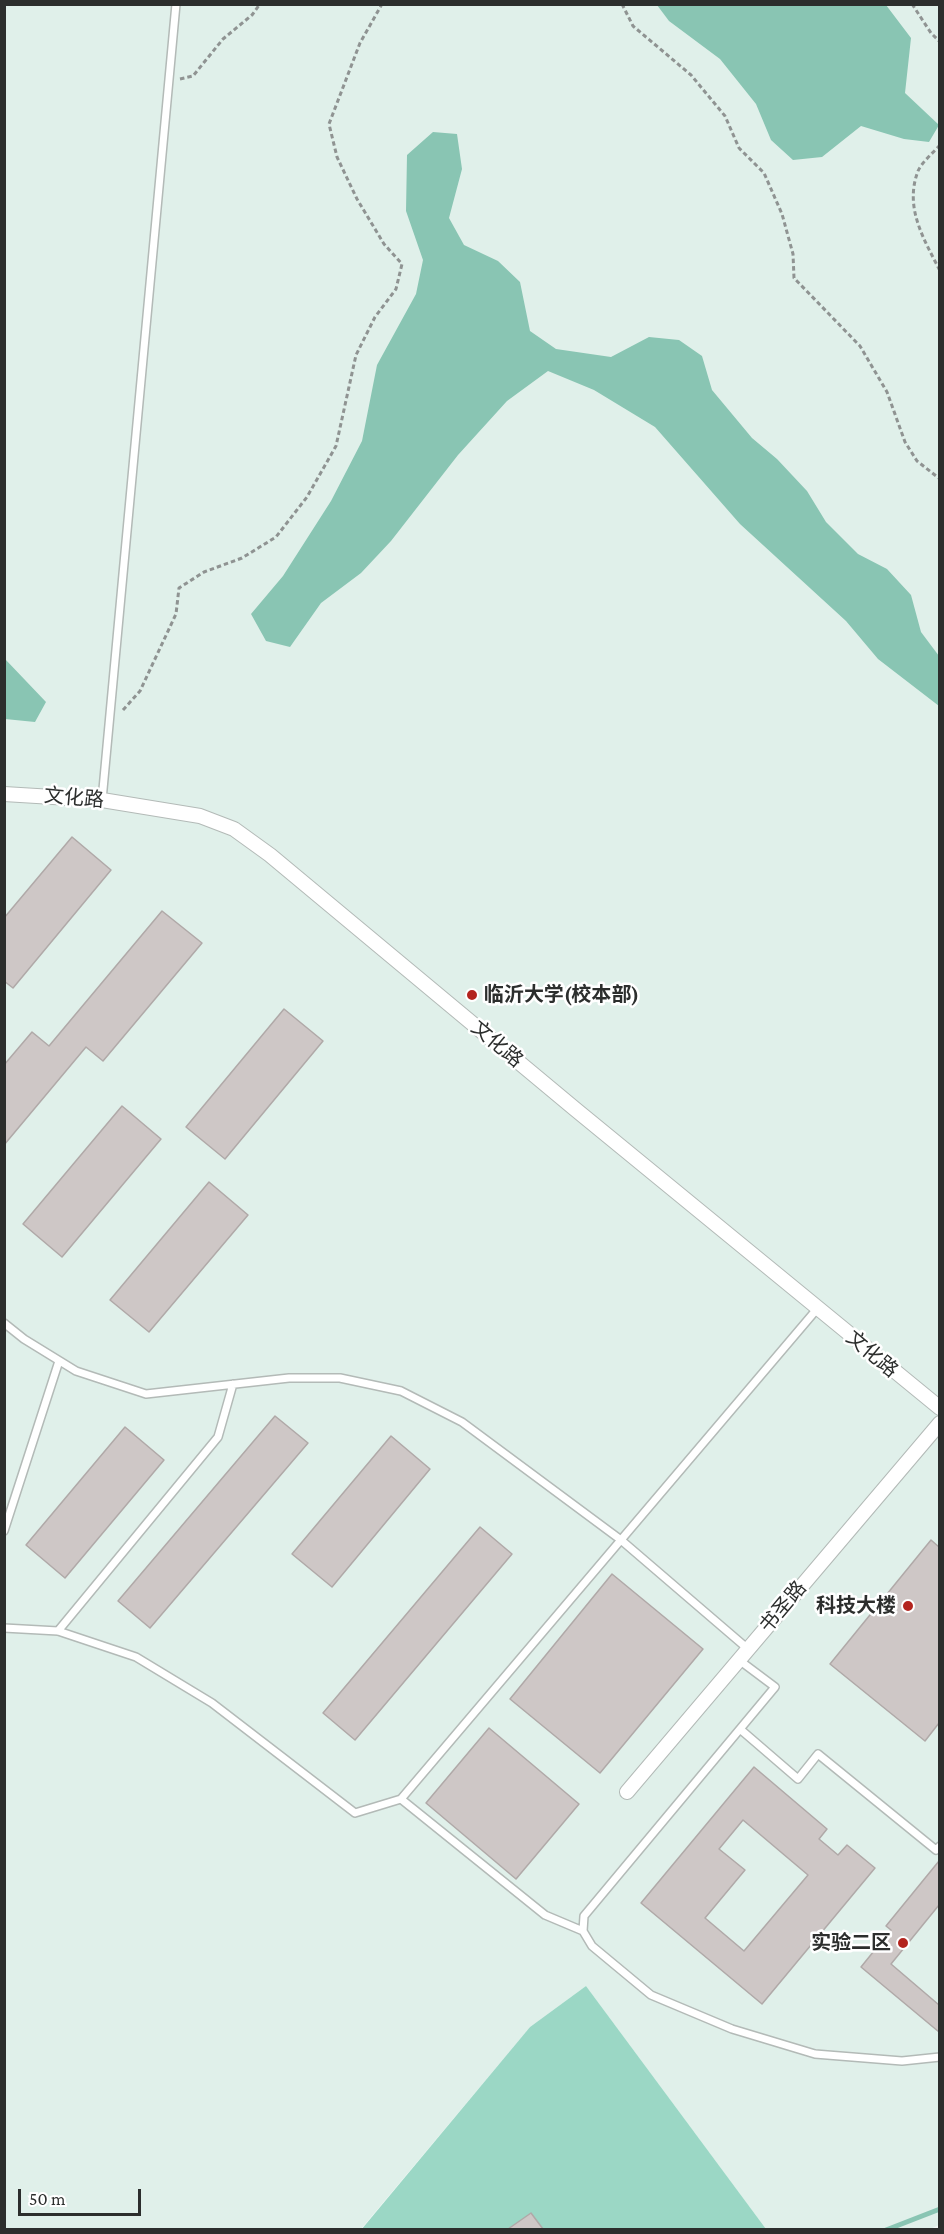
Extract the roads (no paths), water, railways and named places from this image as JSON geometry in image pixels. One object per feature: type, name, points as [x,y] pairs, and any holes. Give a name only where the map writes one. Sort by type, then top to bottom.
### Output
[{"type":"street","name":"文化路","points":[[4,794],[102,800],[200,816],[234,829],[270,855],[939,1408]]},
{"type":"street","name":"书圣路","points":[[627,1792],[939,1423]]},
{"type":"lane","points":[[102,800],[176,4]]},
{"type":"lane","points":[[4,1628],[58,1631],[136,1657],[212,1703],[355,1813],[401,1800],[817,1309]]},
{"type":"lane","points":[[6,1326],[24,1340],[76,1371],[146,1394],[289,1378],[340,1378],[401,1391],[462,1422],[621,1540],[743,1654],[775,1688],[584,1916],[583,1931],[592,1947],[651,1995],[732,2029],[815,2054],[902,2061],[939,2057]]},
{"type":"lane","points":[[4,1531],[59,1361]]},
{"type":"lane","points":[[58,1631],[218,1437],[233,1384]]},
{"type":"lane","points":[[740,1730],[798,1779],[818,1754],[936,1850],[939,1846]]},
{"type":"lane","points":[[401,1800],[545,1915],[583,1931]]},
{"type":"waterway","points":[[886,2230],[940,2209]]},
{"type":"place","name":"临沂大学(校本部)","points":[[472,995]]},
{"type":"place","name":"科技大楼","points":[[908,1606]]},
{"type":"place","name":"实验二区","points":[[903,1943]]}]
